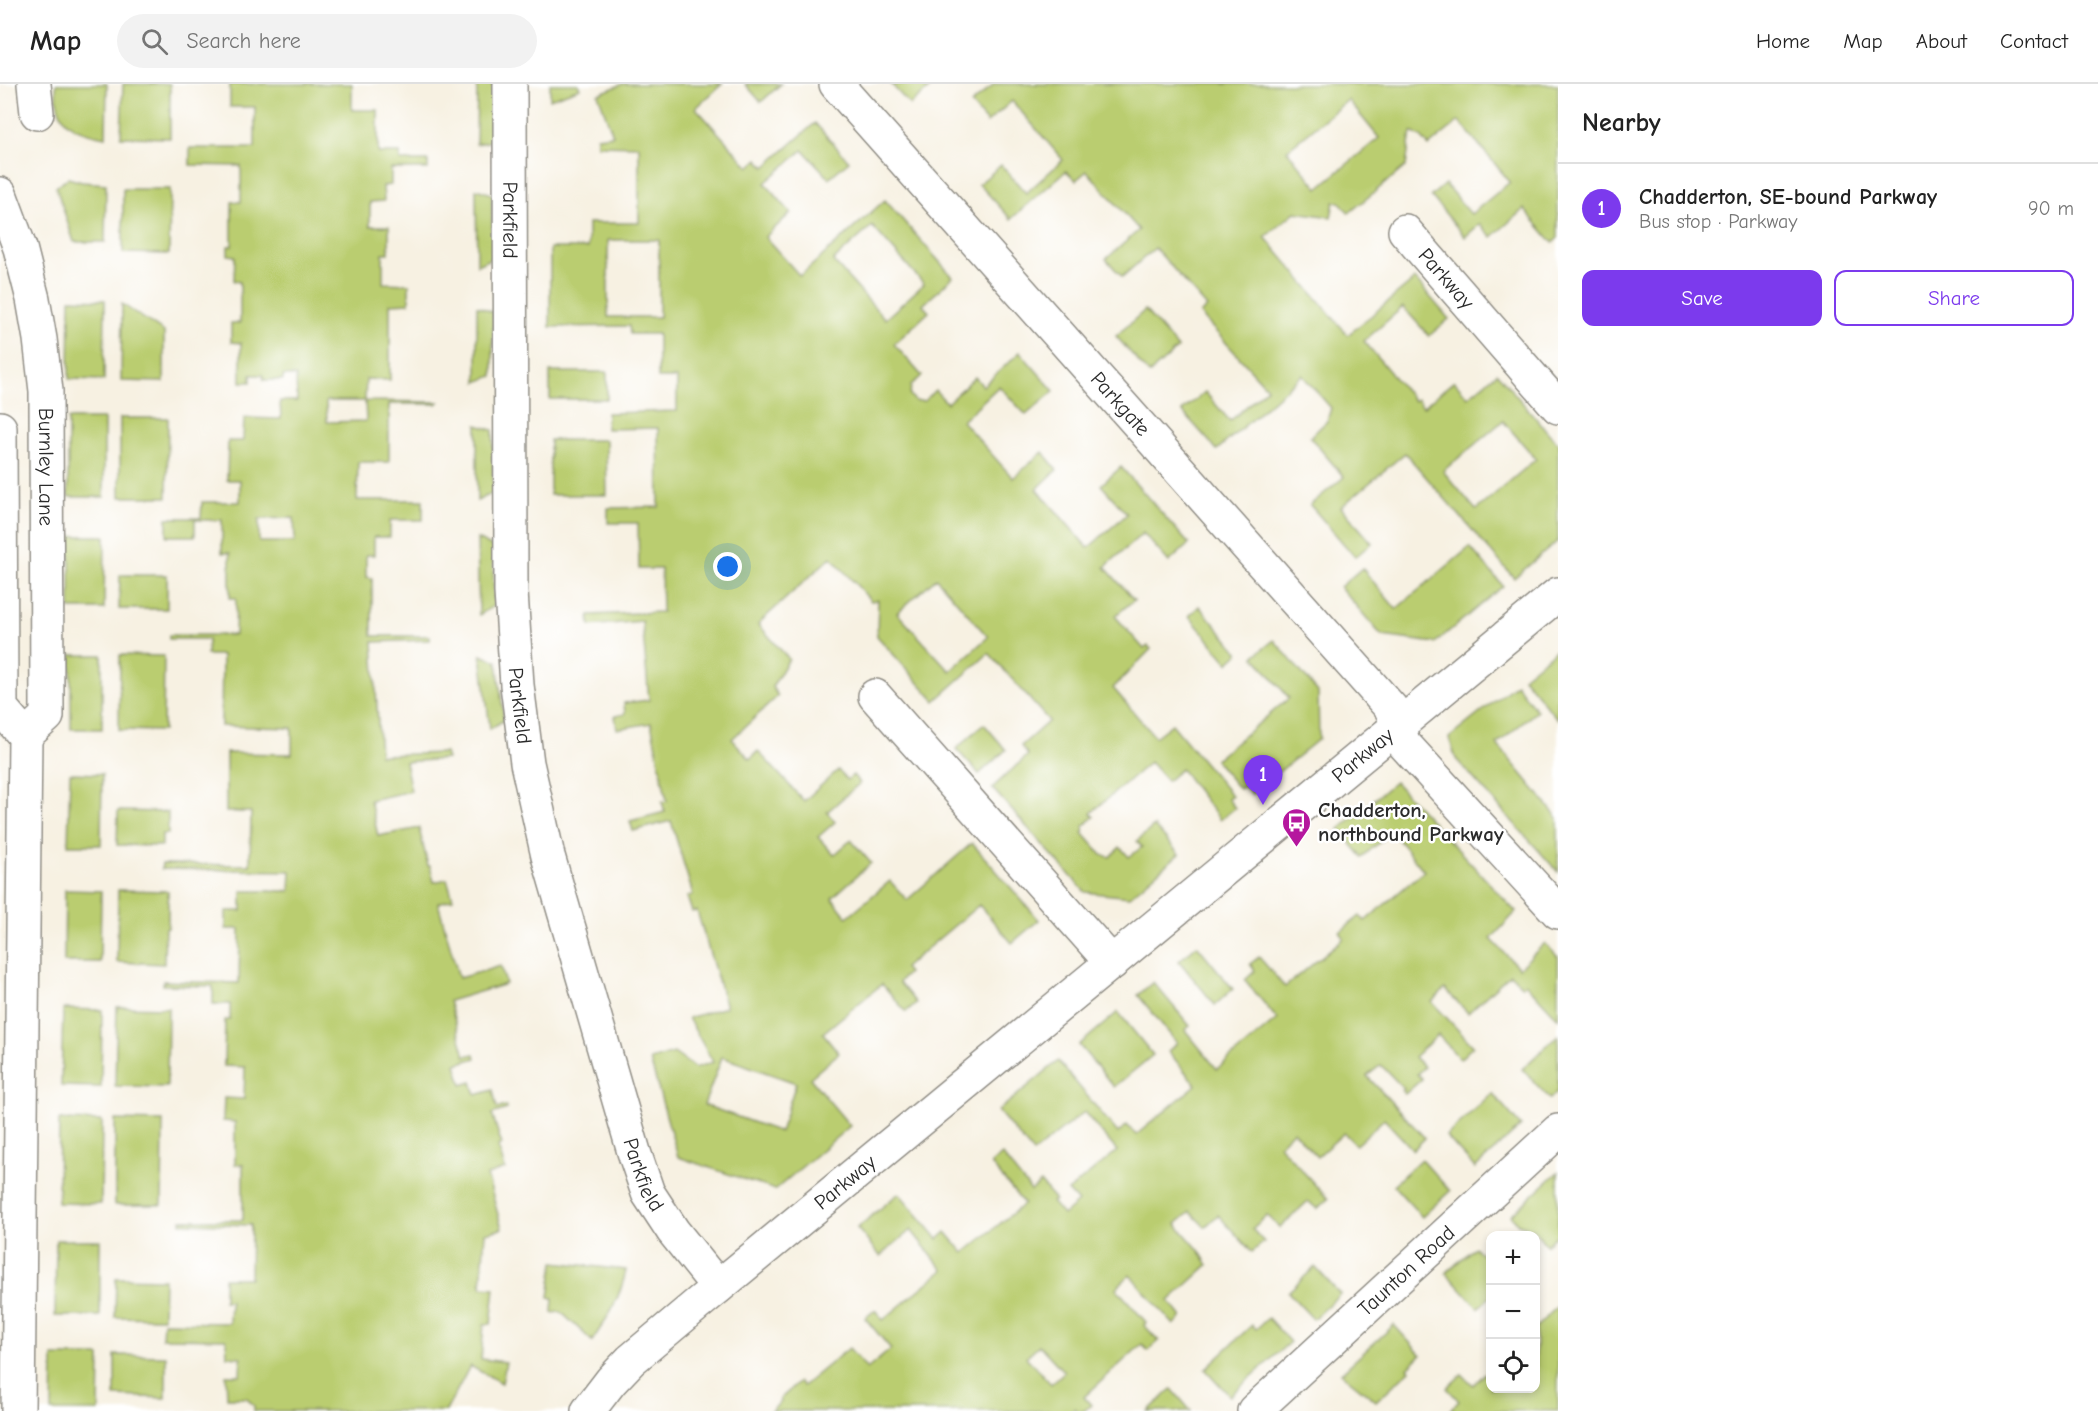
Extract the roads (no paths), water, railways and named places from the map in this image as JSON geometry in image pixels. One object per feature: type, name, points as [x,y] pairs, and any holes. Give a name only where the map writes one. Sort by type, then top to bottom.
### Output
[{"type":"street","name":"Parkfield","points":[[510,84],[511,592],[517,685],[527,763],[548,856],[648,1193],[673,1231],[718,1287]]},
{"type":"street","name":"Parkgate","points":[[836,84],[1391,708],[1404,744],[1558,912]]},
{"type":"street","name":"Burnley Lane","points":[[0,194],[20,248],[33,299],[40,339],[47,410],[47,716],[25,736]]},
{"type":"street","name":"Parkway","points":[[1405,231],[1558,407]]},
{"type":"street","points":[[0,428],[1,708],[25,736],[18,1411]]},
{"type":"street","name":"Parkway","points":[[588,1411],[631,1360],[1558,594]]},
{"type":"street","points":[[875,696],[1112,963]]},
{"type":"street","name":"Taunton Road","points":[[1254,1411],[1558,1131]]},
{"type":"place","name":"Chadderton, SE-bound Parkway","points":[[1263,805]]},
{"type":"place","name":"Chadderton, northbound Parkway","points":[[1297,848]]}]
